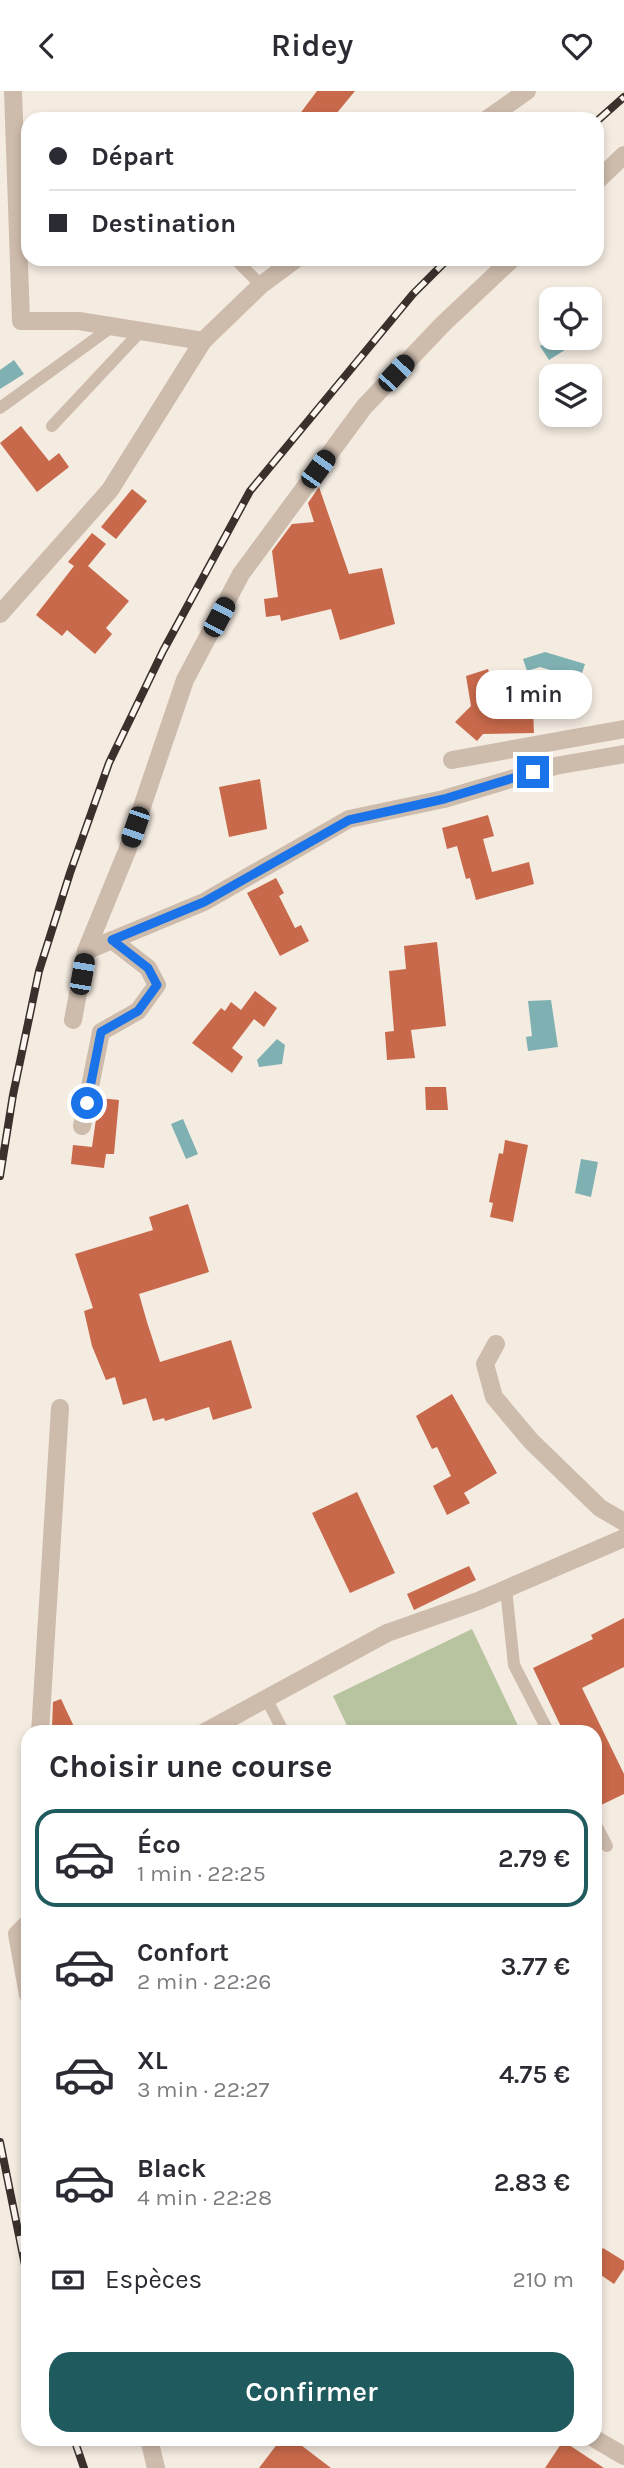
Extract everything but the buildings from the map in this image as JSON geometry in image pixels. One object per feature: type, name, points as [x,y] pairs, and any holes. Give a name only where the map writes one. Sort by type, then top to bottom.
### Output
[{"type":"street","points":[[13,91],[21,321],[79,321],[203,341]]},
{"type":"street","points":[[497,112],[527,91]]},
{"type":"street","points":[[604,174],[624,155]]},
{"type":"street","points":[[0,614],[110,490],[203,341],[261,285],[287,266]]},
{"type":"street","points":[[73,1020],[86,951],[127,851],[185,680],[242,574],[364,407],[443,324],[505,266]]},
{"type":"street","points":[[453,759],[624,729]]},
{"type":"street","points":[[86,951],[204,902],[349,820],[444,799],[555,766],[624,754]]},
{"type":"street","points":[[82,1126],[101,1032],[138,1011],[157,985],[148,968],[112,940]]},
{"type":"street","points":[[496,1344],[485,1364],[494,1397],[531,1441],[600,1509],[624,1522]]},
{"type":"street","points":[[40,1725],[60,1408]]},
{"type":"street","points":[[217,1725],[387,1633],[506,1589],[624,1538]]},
{"type":"street","points":[[21,1930],[17,1934],[21,1957]]},
{"type":"street","points":[[602,2443],[624,2456]]},
{"type":"street","points":[[151,2446],[156,2468]]},
{"type":"lane","points":[[242,266],[261,285]]},
{"type":"lane","points":[[0,408],[113,326]]},
{"type":"lane","points":[[52,426],[141,331]]},
{"type":"lane","points":[[506,1589],[514,1665],[545,1725]]},
{"type":"lane","points":[[266,1698],[280,1725]]},
{"type":"lane","points":[[602,1836],[607,1846]]},
{"type":"green space","points":[[472,1629],[518,1725],[347,1725],[333,1696]]},
{"type":"water","points":[[543,350],[565,350],[549,360]]},
{"type":"water","points":[[14,360],[24,374],[0,389],[0,370]]},
{"type":"water","points":[[545,652],[585,664],[580,679],[540,667],[527,671],[523,659]]},
{"type":"water","points":[[551,1000],[558,1047],[528,1051],[526,1037],[532,1036],[528,1001]]},
{"type":"water","points":[[277,1039],[285,1045],[282,1064],[259,1067],[257,1060]]},
{"type":"water","points":[[183,1119],[198,1154],[186,1159],[171,1124]]},
{"type":"water","points":[[581,1159],[598,1162],[591,1197],[575,1193]]},
{"type":"railway","points":[[604,115],[624,97]]},
{"type":"railway","points":[[0,1176],[13,1095],[39,971],[109,763],[163,651],[250,491],[413,294],[441,266]]},
{"type":"railway","points":[[0,2142],[21,2246]]},
{"type":"railway","points":[[76,2446],[84,2468]]},
{"type":"route","points":[[87,1103],[101,1032],[138,1011],[157,985],[148,968],[112,940],[204,902],[349,820],[444,799],[533,772]]}]
